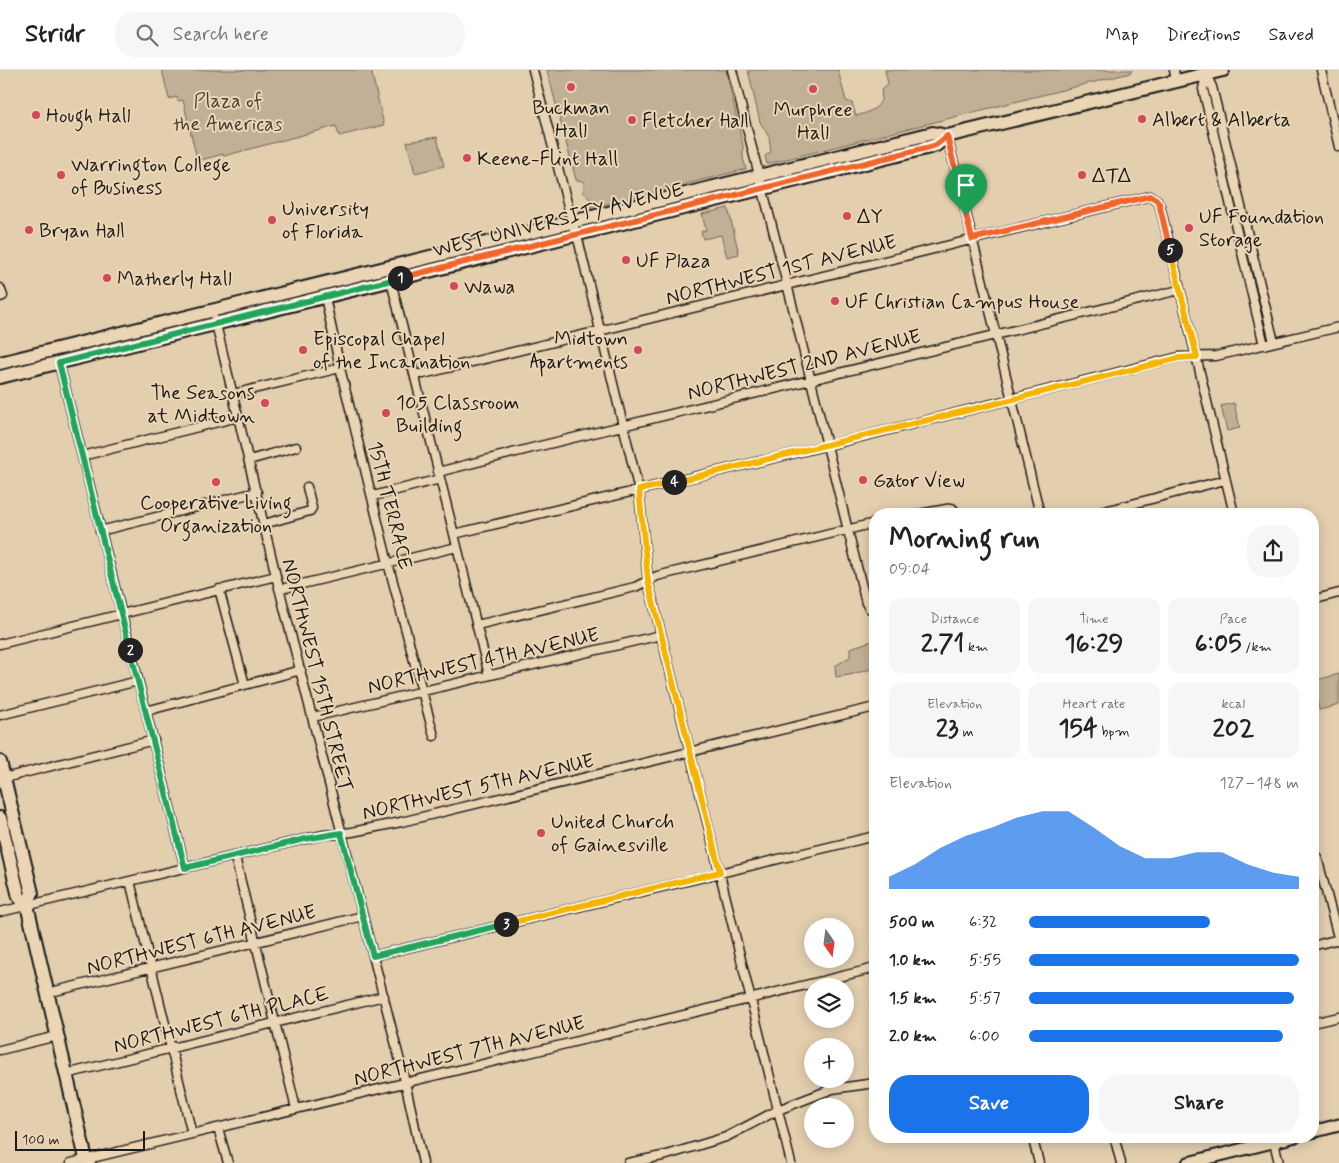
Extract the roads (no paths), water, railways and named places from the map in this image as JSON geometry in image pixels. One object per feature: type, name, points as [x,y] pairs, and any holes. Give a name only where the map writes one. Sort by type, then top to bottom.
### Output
[{"type":"main road","name":"WEST UNIVERSITY AVENUE","points":[[0,363],[388,268],[574,228],[761,182],[936,145],[947,136],[1175,76],[1206,74],[1223,70]]},
{"type":"main road","name":"WEST UNIVERSITY AVENUE","points":[[0,377],[216,325],[391,280],[574,228]]},
{"type":"main road","points":[[0,762],[32,894],[27,905]]},
{"type":"main road","points":[[0,818],[19,897],[27,905],[87,1162]]},
{"type":"street","points":[[533,70],[601,330],[622,426],[639,490],[648,581],[791,1163]]},
{"type":"street","points":[[732,70],[787,284],[846,529],[866,603],[869,605]]},
{"type":"street","points":[[1321,70],[1339,147]]},
{"type":"street","points":[[1206,74],[1212,87],[1274,342]]},
{"type":"street","points":[[1206,74],[1203,89],[1264,345]]},
{"type":"street","points":[[947,136],[1039,508]]},
{"type":"street","name":"NORTHWEST 1ST AVENUE","points":[[415,374],[423,374],[1144,196],[1154,198],[1159,203],[1179,290]]},
{"type":"street","points":[[1232,215],[1242,212]]},
{"type":"street","points":[[388,268],[489,675]]},
{"type":"street","points":[[1248,279],[1258,277]]},
{"type":"street","points":[[0,288],[3,296],[0,297]]},
{"type":"street","points":[[1179,290],[1197,357],[1232,508]]},
{"type":"street","name":"NORTHWEST 2ND AVENUE","points":[[372,496],[622,426],[1179,290]]},
{"type":"street","name":"15TH TERRACE","points":[[325,297],[340,368],[388,563],[434,736]]},
{"type":"street","name":"NORTHWEST 15TH STREET","points":[[212,310],[276,576],[281,589],[341,833],[384,996],[423,1163]]},
{"type":"street","points":[[454,534],[825,446],[1179,358],[1216,356],[1339,327]]},
{"type":"street","points":[[59,363],[185,868]]},
{"type":"street","points":[[233,394],[340,368]]},
{"type":"street","points":[[82,456],[238,417]]},
{"type":"street","points":[[249,460],[296,447]]},
{"type":"street","points":[[1116,508],[1225,480]]},
{"type":"street","points":[[264,524],[310,511],[312,508],[307,487]]},
{"type":"street","points":[[100,531],[257,492]]},
{"type":"street","points":[[477,625],[634,587],[657,576],[869,524]]},
{"type":"street","points":[[281,589],[457,547]]},
{"type":"street","points":[[0,644],[276,576]]},
{"type":"street","points":[[219,589],[244,685]]},
{"type":"street","points":[[1319,598],[1339,593]]},
{"type":"street","name":"NORTHWEST 4TH AVENUE","points":[[313,717],[661,635]]},
{"type":"street","points":[[146,711],[301,670]]},
{"type":"street","points":[[0,715],[138,681]]},
{"type":"street","name":"NORTHWEST 5TH AVENUE","points":[[0,912],[305,839],[401,822],[869,707]]},
{"type":"street","points":[[4,778],[154,740]]},
{"type":"street","points":[[373,956],[869,837]]},
{"type":"street","points":[[235,857],[296,1109]]},
{"type":"street","points":[[1319,872],[1339,939],[1319,944]]},
{"type":"street","points":[[130,881],[192,1134]]},
{"type":"street","name":"NORTHWEST 6TH AVENUE","points":[[47,993],[151,966],[363,916]]},
{"type":"street","name":"NORTHWEST 7TH AVENUE","points":[[71,1163],[87,1162],[192,1134],[869,969]]},
{"type":"street","name":"NORTHWEST 6TH PLACE","points":[[66,1074],[384,996]]},
{"type":"street","points":[[1319,1021],[1339,1017]]},
{"type":"street","points":[[0,1050],[57,1036]]},
{"type":"street","points":[[628,1163],[666,1155],[726,1137],[778,1110],[832,1089],[869,1084]]},
{"type":"street","points":[[1319,1130],[1339,1126]]},
{"type":"street","points":[[218,1128],[228,1163]]},
{"type":"street","points":[[1034,1143],[1039,1163]]},
{"type":"street","points":[[1116,1143],[1121,1163]]},
{"type":"street","points":[[1188,1163],[1270,1143]]},
{"type":"street","points":[[1274,1143],[1279,1163]]},
{"type":"place","name":"Buckman Hall","points":[[571,87]]},
{"type":"place","name":"Murphree Hall","points":[[813,89]]},
{"type":"place","name":"Hough Hall","points":[[36,115]]},
{"type":"place","name":"Albert & Alberta","points":[[1142,119]]},
{"type":"place","name":"Fletcher Hall","points":[[632,120]]},
{"type":"place","name":"Keene-Flint Hall","points":[[467,158]]},
{"type":"place","name":"Warrington College of Business","points":[[61,175]]},
{"type":"place","name":"ΔΤΔ","points":[[1082,175]]},
{"type":"place","name":"ΔΥ","points":[[847,216]]},
{"type":"place","name":"University of Florida","points":[[272,220]]},
{"type":"place","name":"UF Foundation Storage","points":[[1189,228]]},
{"type":"place","name":"Bryan Hall","points":[[29,230]]},
{"type":"place","name":"UF Plaza","points":[[626,260]]},
{"type":"place","name":"Matherly Hall","points":[[107,278]]},
{"type":"place","name":"Wawa","points":[[454,286]]},
{"type":"place","name":"UF Christian Campus House","points":[[835,301]]},
{"type":"place","name":"Episcopal Chapel of the Incarnation","points":[[303,350]]},
{"type":"place","name":"Midtown Apartments","points":[[638,350]]},
{"type":"place","name":"The Seasons at Midtown","points":[[265,403]]},
{"type":"place","name":"105 Classroom Building","points":[[386,413]]},
{"type":"place","name":"Gator View","points":[[863,480]]},
{"type":"place","name":"Cooperative Living Organization","points":[[216,482]]},
{"type":"place","name":"United Church of Gainesville","points":[[541,833]]},
{"type":"park label","name":"Plaza of the Americas","points":[[228,112]]}]
